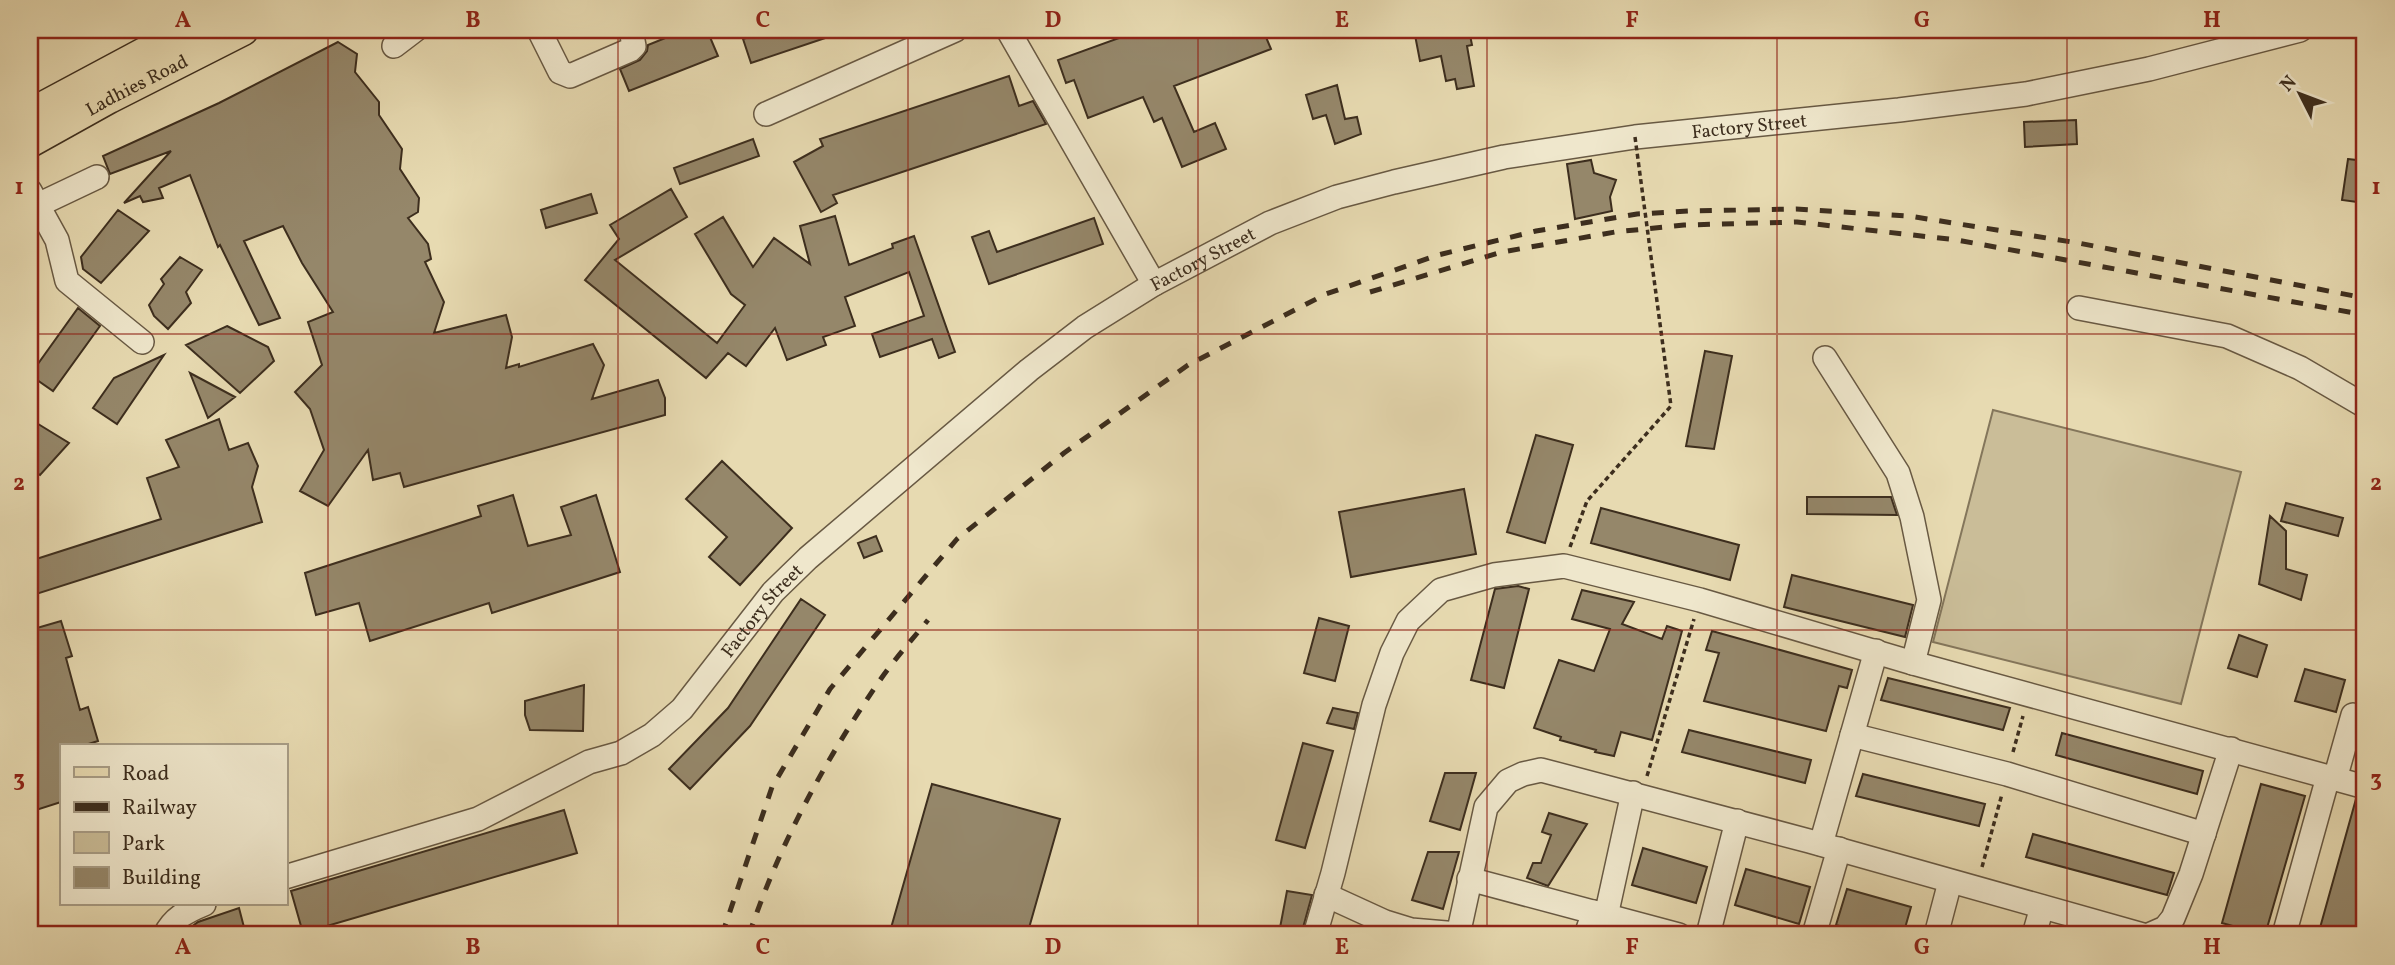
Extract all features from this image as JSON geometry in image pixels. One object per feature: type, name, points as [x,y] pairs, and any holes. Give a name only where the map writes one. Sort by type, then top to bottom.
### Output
[{"type":"main road","points":[[30,114],[187,30]]},
{"type":"main road","name":"Ladhies Road","points":[[30,142],[109,98],[243,30]]},
{"type":"street","points":[[394,46],[415,30]]},
{"type":"street","points":[[540,30],[561,72],[570,76],[630,50],[634,46],[631,30]]},
{"type":"street","points":[[766,114],[955,30]]},
{"type":"street","points":[[1008,30],[1154,284]]},
{"type":"street","name":"Factory Street","points":[[287,876],[478,819],[589,762],[621,753],[652,735],[682,709],[773,592],[808,558],[1030,370],[1085,327],[1154,284],[1270,223],[1337,197],[1394,181],[1504,157],[1635,136],[1899,110],[2026,94],[2149,69],[2300,30]]},
{"type":"street","points":[[97,177],[34,198],[57,240],[67,281],[142,342]]},
{"type":"street","points":[[2080,309],[2227,336],[2300,368],[2365,406]]},
{"type":"street","points":[[1825,358],[1898,473],[1912,517],[1929,600],[1913,663]]},
{"type":"street","points":[[1315,935],[1374,705],[1392,653],[1408,621],[1441,590],[1494,575],[1564,566],[1700,600],[1913,663],[2365,788]]},
{"type":"street","points":[[1814,935],[1852,736],[1876,651]]},
{"type":"street","points":[[2284,935],[2353,715]]},
{"type":"street","points":[[1852,736],[2007,774],[2204,834]]},
{"type":"street","points":[[2165,933],[2204,834],[2231,750]]},
{"type":"street","points":[[1326,895],[1385,922],[1411,930],[1458,935],[1486,807],[1508,781],[1522,774],[1541,770],[1737,821],[2143,935]]},
{"type":"street","points":[[1586,935],[1600,914],[1637,794]]},
{"type":"street","points":[[1708,935],[1737,821]]},
{"type":"street","points":[[1469,879],[1679,935]]},
{"type":"street","points":[[1936,935],[1950,882]]},
{"type":"street","points":[[165,935],[170,924],[199,906]]},
{"type":"street","points":[[2034,935],[2042,908]]},
{"type":"path","points":[[1564,566],[1587,501],[1671,407],[1635,136]]},
{"type":"path","points":[[1637,794],[1700,600]]},
{"type":"green space","points":[[1993,410],[2241,472],[2181,704],[1933,642]]},
{"type":"building","points":[[691,30],[693,35],[707,30],[718,56],[629,91],[620,69],[640,60],[648,45]]},
{"type":"building","points":[[770,30],[839,30],[840,33],[751,63],[743,39]]},
{"type":"building","points":[[1141,30],[1263,30],[1271,49],[1174,86],[1194,132],[1215,123],[1226,149],[1182,167],[1162,118],[1154,122],[1143,97],[1088,118],[1074,80],[1066,83],[1058,60]]},
{"type":"building","points":[[1414,30],[1469,30],[1472,45],[1467,46],[1474,86],[1457,89],[1455,79],[1446,81],[1441,56],[1420,61]]},
{"type":"building","points":[[338,42],[357,54],[355,72],[379,102],[379,115],[402,149],[400,169],[419,198],[418,212],[408,218],[428,244],[431,259],[425,262],[444,302],[434,333],[506,315],[512,337],[506,368],[519,364],[519,367],[593,344],[604,365],[592,399],[658,380],[665,398],[665,415],[404,487],[400,473],[373,480],[368,450],[328,506],[300,491],[324,450],[310,409],[295,392],[322,365],[308,322],[333,312],[302,263],[283,226],[244,241],[280,318],[259,325],[220,245],[218,247],[190,175],[159,188],[163,198],[143,202],[140,196],[124,203],[171,151],[110,174],[103,156],[219,103]]},
{"type":"building","points":[[1009,76],[1019,106],[1033,101],[1046,124],[833,195],[837,203],[821,212],[794,162],[823,146],[820,139]]},
{"type":"building","points":[[1337,85],[1345,119],[1357,117],[1361,134],[1335,144],[1326,115],[1313,119],[1306,95]]},
{"type":"building","points":[[2076,120],[2077,144],[2025,147],[2024,122]]},
{"type":"building","points":[[753,139],[759,156],[680,184],[674,168]]},
{"type":"building","points":[[2348,159],[2365,161],[2365,203],[2342,200]]},
{"type":"building","points":[[1591,160],[1594,173],[1616,180],[1610,197],[1612,211],[1575,219],[1567,164]]},
{"type":"building","points":[[671,189],[687,217],[615,260],[717,343],[745,305],[731,294],[695,234],[723,217],[753,267],[774,238],[810,264],[800,226],[835,216],[849,265],[893,248],[892,244],[914,236],[955,352],[939,358],[932,339],[880,357],[872,334],[924,316],[909,272],[845,297],[855,326],[823,337],[826,345],[787,360],[775,328],[746,366],[728,353],[706,378],[585,280],[619,239],[610,225]]},
{"type":"building","points":[[591,194],[597,213],[546,228],[541,210]]},
{"type":"building","points":[[118,210],[149,231],[101,283],[83,269],[81,257]]},
{"type":"building","points":[[1094,218],[1103,244],[989,284],[972,237],[989,231],[997,252]]},
{"type":"building","points":[[180,257],[202,270],[186,292],[191,303],[168,329],[154,316],[149,305],[164,284],[161,279]]},
{"type":"building","points":[[78,308],[100,326],[53,391],[30,375]]},
{"type":"building","points":[[227,326],[268,347],[274,361],[240,393],[186,345]]},
{"type":"building","points":[[1705,351],[1732,356],[1714,449],[1686,446]]},
{"type":"building","points":[[164,355],[117,424],[93,408],[114,378]]},
{"type":"building","points":[[190,373],[235,397],[208,418]]},
{"type":"building","points":[[30,419],[69,443],[40,475],[30,469]]},
{"type":"building","points":[[219,419],[229,450],[248,443],[258,466],[252,487],[262,522],[30,596],[30,561],[161,519],[147,478],[179,467],[166,440]]},
{"type":"building","points":[[1536,435],[1573,445],[1545,543],[1507,532]]},
{"type":"building","points":[[722,461],[792,528],[740,585],[709,557],[727,537],[686,499]]},
{"type":"building","points":[[1464,489],[1476,554],[1351,577],[1339,512]]},
{"type":"building","points":[[513,495],[528,546],[571,535],[561,507],[596,495],[620,572],[492,613],[489,603],[370,641],[359,603],[316,615],[305,573],[481,516],[478,506]]},
{"type":"building","points":[[1807,497],[1891,497],[1897,515],[1807,514]]},
{"type":"building","points":[[2286,503],[2343,518],[2338,536],[2281,521]]},
{"type":"building","points":[[1601,508],[1739,545],[1730,580],[1591,543]]},
{"type":"building","points":[[2270,516],[2286,531],[2286,569],[2307,575],[2301,600],[2259,584]]},
{"type":"building","points":[[876,536],[882,551],[864,558],[858,543]]},
{"type":"building","points":[[1792,575],[1913,605],[1905,637],[1784,607]]},
{"type":"building","points":[[1518,586],[1529,589],[1504,688],[1471,680],[1495,589]]},
{"type":"building","points":[[1582,590],[1634,602],[1622,624],[1662,639],[1667,626],[1682,631],[1652,740],[1621,732],[1614,756],[1560,740],[1561,737],[1534,728],[1559,660],[1594,671],[1610,629],[1572,619]]},
{"type":"building","points":[[801,599],[825,615],[750,726],[690,789],[669,769],[728,708]]},
{"type":"building","points":[[1319,618],[1349,626],[1335,681],[1304,673]]},
{"type":"building","points":[[61,621],[72,656],[66,658],[80,710],[88,707],[98,741],[88,744],[60,744],[60,802],[30,812],[30,630]]},
{"type":"building","points":[[1712,631],[1852,670],[1847,688],[1839,686],[1826,731],[1704,701],[1719,653],[1706,650]]},
{"type":"building","points":[[2239,635],[2267,645],[2257,677],[2228,668]]},
{"type":"building","points":[[2305,669],[2345,680],[2336,712],[2295,701]]},
{"type":"building","points":[[1888,678],[2010,708],[2003,730],[1881,700]]},
{"type":"building","points":[[584,685],[583,731],[530,730],[525,715],[525,701]]},
{"type":"building","points":[[1333,708],[1358,713],[1354,729],[1327,723]]},
{"type":"building","points":[[1689,730],[1811,760],[1805,783],[1682,752]]},
{"type":"building","points":[[2062,733],[2203,771],[2197,794],[2056,755]]},
{"type":"building","points":[[1303,743],[1333,751],[1305,848],[1276,840]]},
{"type":"building","points":[[1445,773],[1476,773],[1460,830],[1430,821]]},
{"type":"building","points":[[1863,774],[1985,804],[1979,826],[1856,796]]},
{"type":"building","points":[[932,784],[1060,819],[1027,935],[889,935]]},
{"type":"building","points":[[2261,784],[2305,796],[2265,935],[2222,923]]},
{"type":"building","points":[[2356,799],[2365,801],[2365,935],[2318,935]]},
{"type":"building","points":[[564,810],[577,853],[303,933],[291,891]]},
{"type":"building","points":[[1549,813],[1587,824],[1548,886],[1527,878],[1533,863],[1541,863],[1551,835],[1542,832]]},
{"type":"building","points":[[2033,834],[2174,873],[2167,895],[2026,857]]},
{"type":"building","points":[[1643,848],[1707,867],[1696,903],[1632,885]]},
{"type":"building","points":[[1428,852],[1459,852],[1443,909],[1412,900]]},
{"type":"building","points":[[1746,869],[1810,887],[1799,924],[1735,905]]},
{"type":"building","points":[[1847,889],[1911,907],[1903,935],[1871,935],[1836,925]]},
{"type":"building","points":[[1287,891],[1312,895],[1301,935],[1279,933]]},
{"type":"building","points":[[239,908],[246,935],[181,935],[198,922]]},
{"type":"railway","points":[[722,935],[772,787],[830,689],[957,539],[1064,453],[1188,365],[1326,294],[1438,255],[1536,231],[1637,214],[1796,209],[1909,216],[2078,243],[2365,298]]},
{"type":"railway","points":[[1370,292],[1502,252],[1615,232],[1684,225],[1797,222],[1957,240],[2365,315]]},
{"type":"railway","points":[[749,935],[774,869],[821,774],[878,683],[928,620]]}]
